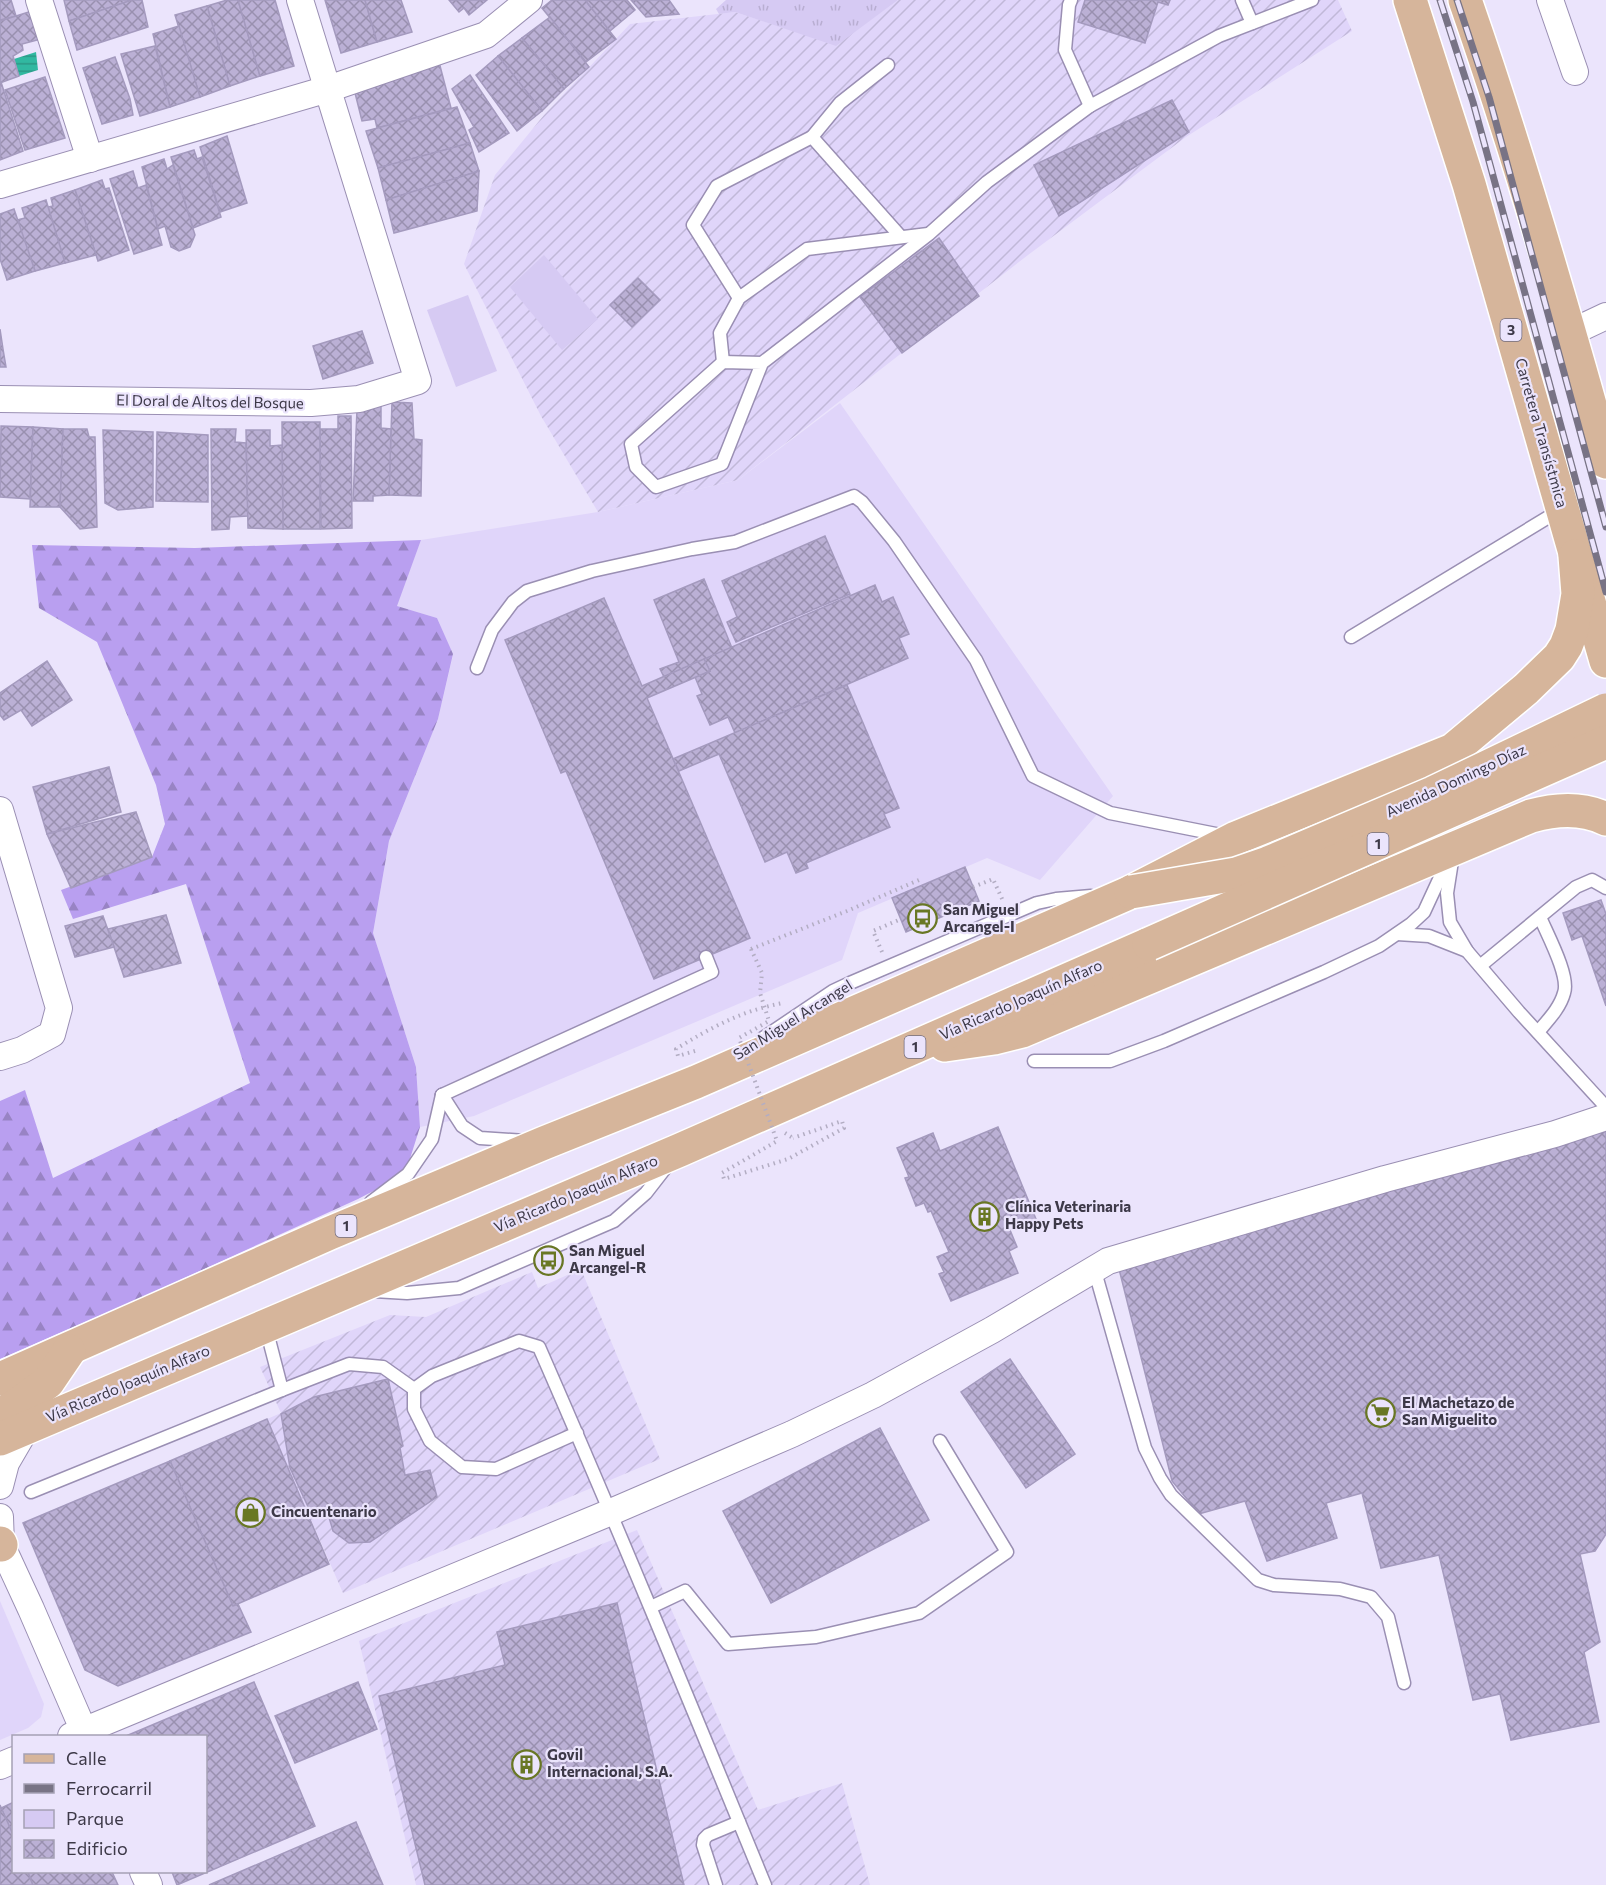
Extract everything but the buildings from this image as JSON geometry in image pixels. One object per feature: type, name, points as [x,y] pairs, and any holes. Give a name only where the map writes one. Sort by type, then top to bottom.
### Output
[{"type":"main road","name":"Carretera Transístmica","points":[[1410,0],[1469,184],[1606,661]]},
{"type":"main road","points":[[1464,0],[1490,71],[1570,333],[1606,462]]},
{"type":"main road","points":[[1581,371],[1606,418]]},
{"type":"main road","points":[[1131,892],[1236,838],[1453,750],[1526,689],[1559,657],[1566,646],[1572,630],[1578,594],[1575,556]]},
{"type":"main road","name":"Avenida Domingo Díaz","points":[[1131,892],[1236,874],[1268,863],[1433,793],[1606,710]]},
{"type":"main road","name":"Avenida Domingo Díaz","points":[[1149,944],[1606,742]]},
{"type":"main road","points":[[1453,750],[1496,749],[1512,757],[1523,772],[1527,790],[1523,808],[1512,823]]},
{"type":"main road","points":[[907,1050],[994,1038],[1022,1031],[1531,816],[1557,810],[1579,811],[1606,819]]},
{"type":"main road","name":"1","points":[[0,1379],[330,1233],[696,1082],[1131,892]]},
{"type":"main road","name":"Vía Ricardo Joaquín Alfaro","points":[[9,1427],[349,1290],[680,1150],[1149,944]]},
{"type":"main road","points":[[9,1427],[20,1403],[48,1382],[70,1349]]},
{"type":"street","points":[[39,0],[90,159]]},
{"type":"street","points":[[300,0],[328,89]]},
{"type":"street","points":[[0,185],[328,89],[486,35],[529,0]]},
{"type":"street","points":[[1550,0],[1575,72]]},
{"type":"street","name":"El Doral de Altos del Bosque","points":[[0,399],[311,404],[359,399],[418,381],[328,89]]},
{"type":"street","points":[[1570,333],[1606,316]]},
{"type":"street","points":[[0,810],[59,1008],[52,1034],[22,1050],[0,1058]]},
{"type":"street","points":[[0,1537],[80,1735],[792,1434],[873,1395],[992,1330],[1108,1261],[1385,1179],[1555,1134],[1606,1117]]},
{"type":"street","points":[[0,1486],[6,1463],[9,1427]]},
{"type":"lane","points":[[1071,0],[1065,50],[1090,106]]},
{"type":"lane","points":[[1242,0],[1252,23]]},
{"type":"lane","points":[[762,363],[723,362],[631,444],[636,468],[656,487],[722,464],[762,363],[929,234],[987,182],[1090,106],[1219,36],[1312,0]]},
{"type":"lane","points":[[739,298],[693,225],[717,186],[812,136],[840,103],[888,65]]},
{"type":"lane","points":[[812,136],[901,237]]},
{"type":"lane","points":[[723,362],[720,333],[739,298],[807,249],[929,234]]},
{"type":"lane","points":[[477,668],[492,630],[513,602],[527,591],[592,571],[735,542],[854,496],[862,502],[894,542],[976,660],[1034,776],[1110,813],[1236,838]]},
{"type":"lane","points":[[1351,638],[1563,508]]},
{"type":"lane","points":[[1034,1061],[1110,1061],[1164,1041],[1379,946],[1424,912],[1454,848]]},
{"type":"lane","points":[[1454,848],[1447,907],[1449,922],[1467,951],[1606,1107]]},
{"type":"lane","points":[[1480,966],[1576,887],[1592,880],[1606,888]]},
{"type":"lane","name":"San Miguel Arcangel","points":[[696,1082],[833,991],[1037,903],[1131,892]]},
{"type":"lane","points":[[1538,1032],[1560,1004],[1566,990],[1563,975],[1540,917]]},
{"type":"lane","points":[[1396,934],[1430,936],[1467,951]]},
{"type":"lane","points":[[442,1095],[712,972],[706,957]]},
{"type":"lane","points":[[442,1095],[462,1126],[480,1138],[544,1143]]},
{"type":"lane","points":[[330,1233],[408,1174],[432,1139],[442,1095]]},
{"type":"lane","points":[[1094,1268],[1145,1448],[1171,1495],[1258,1580],[1275,1585],[1340,1589],[1371,1597],[1388,1617],[1404,1683]]},
{"type":"lane","points":[[265,1324],[282,1390]]},
{"type":"lane","points":[[414,1389],[432,1376],[519,1341],[539,1347],[651,1607],[765,1885]]},
{"type":"lane","points":[[31,1492],[349,1364],[383,1367],[414,1389]]},
{"type":"lane","points":[[414,1389],[414,1409],[430,1441],[462,1467],[496,1469],[577,1433]]},
{"type":"lane","points":[[651,1607],[685,1591],[728,1644],[816,1637],[919,1612],[1007,1552],[940,1441]]},
{"type":"lane","points":[[716,1885],[704,1839],[708,1835],[739,1822]]},
{"type":"path","points":[[973,887],[993,879],[1009,915]]},
{"type":"path","points":[[729,1041],[769,1021],[760,993],[762,973],[751,949],[919,880]]},
{"type":"path","points":[[888,967],[873,931],[901,919]]},
{"type":"path","points":[[698,1050],[678,1056],[676,1049],[729,1018],[758,1008],[790,1002]]},
{"type":"path","points":[[739,1038],[777,1141],[722,1173],[724,1179],[788,1159],[844,1128],[842,1121],[793,1138]]},
{"type":"shaded area","points":[[898,0],[1338,0],[1352,31],[1186,137],[1028,255],[738,480],[598,512],[541,416],[464,264],[495,175],[544,115],[630,24],[735,12],[836,45]]},
{"type":"shaded area","points":[[36,52],[38,70],[19,76],[14,59]]},
{"type":"shaded area","points":[[840,403],[1113,796],[1040,880],[987,858],[858,913],[842,960],[474,1116],[420,1127],[416,1067],[373,933],[389,841],[438,719],[453,655],[437,618],[396,606],[421,540],[598,512],[738,480]]},
{"type":"shaded area","points":[[581,1269],[660,1459],[343,1593],[267,1419],[281,1413],[260,1367],[390,1315],[426,1317],[532,1272],[538,1288]]},
{"type":"shaded area","points":[[637,1530],[758,1810],[842,1783],[870,1885],[416,1885],[359,1641]]},
{"type":"shaded area","points":[[0,1601],[44,1704],[41,1717],[28,1728],[0,1740]]},
{"type":"green space","points":[[726,0],[898,0],[836,46],[735,12],[719,14],[716,9]]},
{"type":"green space","points":[[544,255],[598,319],[562,350],[510,287]]},
{"type":"green space","points":[[468,295],[497,371],[456,387],[427,310]]},
{"type":"green space","points":[[421,540],[397,606],[437,618],[453,654],[438,719],[389,841],[373,933],[416,1067],[420,1127],[408,1165],[385,1185],[358,1199],[0,1359],[0,1101],[25,1090],[53,1178],[250,1083],[186,884],[73,919],[61,890],[152,857],[165,824],[156,785],[97,642],[39,608],[32,545],[195,548]]},
{"type":"railway","points":[[1440,0],[1473,102],[1606,592]]},
{"type":"railway","points":[[1457,0],[1489,97],[1606,527]]},
{"type":"place","name":"San Miguel Arcangel-I","points":[[922,919]]},
{"type":"place","name":"Clínica Veterinaria Happy Pets","points":[[984,1216]]},
{"type":"place","name":"San Miguel Arcangel-R","points":[[548,1260]]},
{"type":"place","name":"El Machetazo de San Miguelito","points":[[1381,1412]]},
{"type":"place","name":"Cincuentenario","points":[[250,1512]]},
{"type":"place","name":"Govil Internacional, S.A.","points":[[526,1764]]}]
